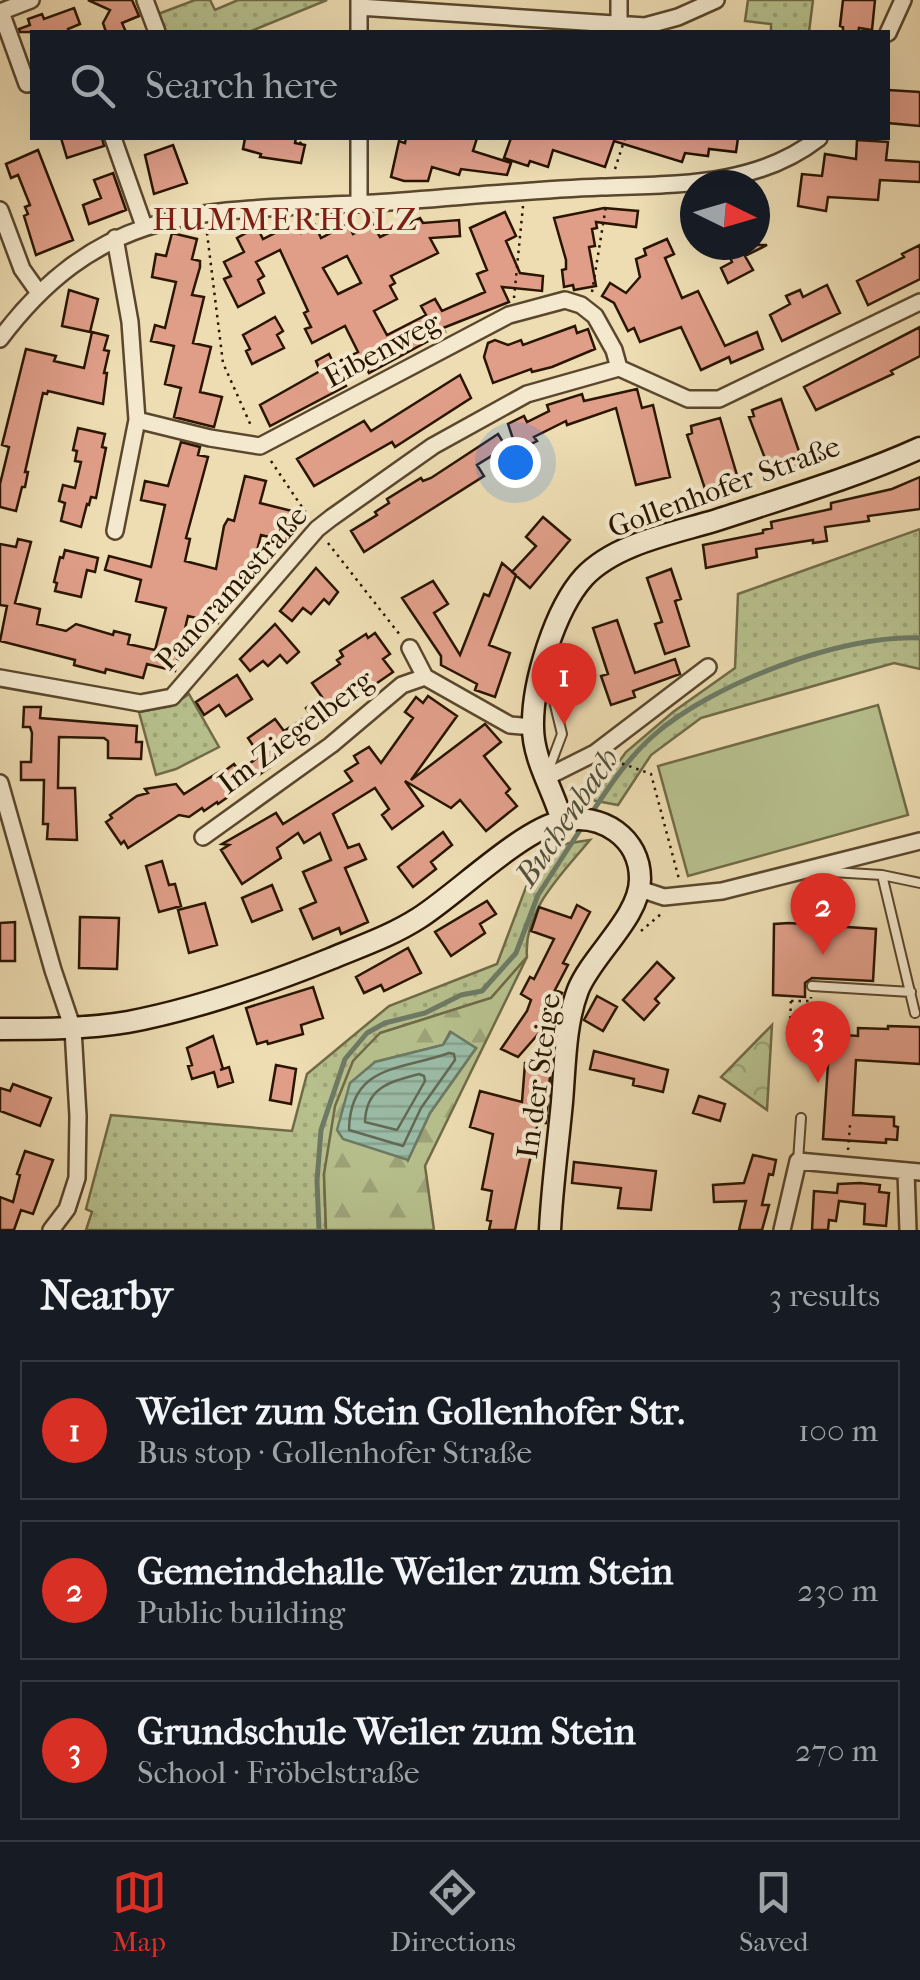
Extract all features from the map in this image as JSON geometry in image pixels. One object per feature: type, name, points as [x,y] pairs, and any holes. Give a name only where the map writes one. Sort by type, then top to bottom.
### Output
[{"type":"main road","name":"Gollenhofer Straße","points":[[558,822],[553,790],[545,778],[532,727],[535,695],[568,599],[585,576],[602,562],[647,542],[920,448]]},
{"type":"main road","points":[[0,1029],[129,1022],[290,975],[382,939],[420,918],[558,822],[595,821],[610,826],[635,851],[640,866],[640,889]]},
{"type":"main road","name":"In der Steige","points":[[550,1230],[568,1038],[578,991],[632,908],[640,889]]},
{"type":"street","points":[[27,84],[0,12],[31,0]]},
{"type":"street","points":[[145,0],[156,30]]},
{"type":"street","points":[[619,0],[619,26]]},
{"type":"street","points":[[359,30],[359,3],[645,26],[716,0]]},
{"type":"street","points":[[889,30],[903,0]]},
{"type":"street","points":[[114,140],[144,226]]},
{"type":"street","points":[[359,140],[359,204]]},
{"type":"street","points":[[0,339],[54,279],[115,238],[144,226],[247,207],[359,204],[719,180],[778,163],[815,140]]},
{"type":"street","points":[[0,210],[22,268],[39,293]]},
{"type":"street","points":[[115,238],[130,322],[137,420],[115,531]]},
{"type":"street","name":"Eibenweg","points":[[260,446],[512,314],[564,300],[589,311]]},
{"type":"street","points":[[589,311],[604,329],[619,368],[688,399],[719,399],[920,302]]},
{"type":"street","name":"Panoramastraße","points":[[0,678],[140,703],[172,696],[318,529],[434,446],[480,419],[528,394],[619,368]]},
{"type":"street","points":[[137,420],[260,446]]},
{"type":"street","points":[[410,648],[425,677],[510,725],[532,727]]},
{"type":"street","points":[[545,778],[595,754],[708,668]]},
{"type":"street","name":"Im Ziegelberg","points":[[202,836],[332,745],[402,685],[425,677]]},
{"type":"street","points":[[0,783],[73,1028],[77,1178],[67,1209],[52,1230]]},
{"type":"street","points":[[640,889],[664,897],[703,893],[920,841]]},
{"type":"street","points":[[782,1230],[798,1161],[913,1172],[908,1230]]},
{"type":"lane","points":[[545,659],[562,734],[558,753],[545,778]]},
{"type":"lane","points":[[811,870],[882,875],[920,884]]},
{"type":"lane","points":[[882,875],[915,1013]]},
{"type":"lane","points":[[812,986],[910,992]]},
{"type":"lane","points":[[798,1161],[801,1118]]},
{"type":"path","points":[[300,144],[301,140]]},
{"type":"path","points":[[589,311],[609,187],[625,140]]},
{"type":"path","points":[[512,314],[524,192]]},
{"type":"path","points":[[204,212],[223,362],[260,446],[410,648]]},
{"type":"path","points":[[606,759],[651,774],[679,882],[684,885]]},
{"type":"path","points":[[640,933],[666,912]]},
{"type":"path","points":[[790,1026],[791,998]]},
{"type":"path","points":[[846,1166],[850,1126]]},
{"type":"green space","points":[[195,0],[210,0],[215,10],[238,0],[327,0],[254,30],[164,30],[158,14]]},
{"type":"green space","points":[[748,0],[813,0],[809,30],[771,30],[771,24],[745,21]]},
{"type":"green space","points":[[920,529],[920,669],[894,663],[701,718],[651,755],[618,805],[591,800],[626,752],[735,668],[738,594]]},
{"type":"green space","points":[[189,694],[219,747],[156,775],[139,712],[171,706]]},
{"type":"green space","points":[[878,705],[908,815],[688,876],[658,766]]},
{"type":"green space","points":[[590,840],[538,908],[527,940],[527,957],[491,998],[380,1033],[324,1174],[326,1230],[86,1230],[92,1212],[86,1209],[111,1115],[292,1131],[307,1074],[389,1006],[497,964],[526,887],[557,845]]},
{"type":"green space","points":[[527,957],[425,1166],[434,1230],[326,1230],[324,1174],[335,1106],[353,1061],[380,1033],[491,998]],"holes":[[[450,1032],[476,1048],[430,1113],[408,1160],[375,1062],[443,1045]]]},
{"type":"green space","points":[[772,1025],[767,1110],[721,1077]]},
{"type":"water","points":[[451,1032],[476,1048],[430,1113],[408,1160],[343,1139],[337,1130],[350,1083],[375,1062],[443,1045]]},
{"type":"building","points":[[88,0],[132,0],[139,16],[122,23],[125,30],[105,30],[103,23],[110,10]]},
{"type":"building","points":[[843,0],[875,0],[872,30],[843,30]]},
{"type":"building","points":[[74,8],[80,24],[68,30],[20,32],[19,29],[30,25],[28,19],[42,14],[44,19]]},
{"type":"building","points":[[890,90],[920,92],[920,126],[890,123]]},
{"type":"building","points":[[62,140],[102,140],[104,146],[67,158]]},
{"type":"building","points":[[245,140],[296,140],[305,145],[301,163],[260,157],[261,154],[243,149]]},
{"type":"building","points":[[476,140],[473,151],[511,163],[507,175],[461,169],[459,175],[432,167],[428,181],[404,181],[391,177],[399,141]]},
{"type":"building","points":[[510,140],[738,140],[736,152],[709,149],[708,156],[685,153],[682,162],[614,141],[605,167],[553,150],[548,167],[530,161],[528,166],[504,158]]},
{"type":"building","points":[[857,140],[888,142],[886,160],[920,162],[920,182],[880,180],[878,200],[828,197],[826,211],[798,206],[802,174],[822,176],[825,154],[856,159]]},
{"type":"building","points":[[173,145],[187,183],[154,194],[145,155]]},
{"type":"building","points":[[38,150],[73,240],[36,255],[24,216],[28,214],[25,207],[30,205],[18,175],[11,178],[6,164]]},
{"type":"building","points":[[113,173],[126,210],[89,224],[83,205],[101,198],[94,180]]},
{"type":"building","points":[[604,208],[638,211],[636,227],[596,222],[597,228],[592,229],[595,246],[589,247],[596,286],[574,290],[573,285],[564,287],[562,270],[566,269],[566,260],[554,218]]},
{"type":"building","points":[[505,212],[516,236],[506,241],[520,273],[543,276],[542,291],[502,287],[509,302],[443,328],[445,332],[369,373],[366,367],[343,380],[346,386],[270,426],[260,405],[320,371],[316,361],[329,354],[334,364],[358,352],[345,326],[312,343],[305,329],[311,327],[304,313],[308,311],[280,250],[256,262],[264,276],[258,280],[264,293],[238,307],[224,279],[231,276],[224,262],[244,252],[237,238],[257,227],[263,239],[289,226],[297,226],[301,233],[315,225],[321,238],[348,224],[353,234],[373,224],[380,237],[420,218],[423,223],[459,220],[460,236],[430,238],[438,253],[391,276],[395,283],[390,286],[397,299],[374,311],[387,335],[426,315],[421,306],[435,299],[442,311],[485,292],[477,274],[487,270],[470,228]],"holes":[[[347,256],[361,283],[338,294],[323,268]]]},
{"type":"building","points":[[172,233],[197,239],[192,259],[200,261],[200,267],[192,295],[204,297],[193,343],[211,347],[200,392],[222,397],[214,427],[174,417],[181,388],[165,384],[174,346],[151,341],[155,325],[165,328],[176,282],[152,277],[156,254],[166,256]]},
{"type":"building","points":[[667,239],[674,254],[665,258],[682,298],[698,291],[725,346],[757,332],[763,349],[731,363],[729,357],[701,370],[681,327],[640,342],[634,328],[628,331],[614,303],[602,296],[610,283],[626,293],[640,277],[636,259],[646,255],[644,249]]},
{"type":"building","points":[[920,245],[920,279],[868,305],[857,281]]},
{"type":"building","points":[[747,260],[753,270],[728,283],[721,268]]},
{"type":"building","points":[[827,285],[840,313],[782,341],[770,315],[790,304],[786,296],[800,290],[803,297]]},
{"type":"building","points":[[69,290],[98,299],[90,332],[62,326]]},
{"type":"building","points":[[275,317],[283,331],[277,335],[284,348],[252,364],[243,335]]},
{"type":"building","points":[[575,326],[577,333],[588,329],[595,349],[552,367],[532,372],[531,369],[493,383],[484,357],[488,343],[495,340],[508,345],[521,340],[523,345]]},
{"type":"building","points":[[920,327],[920,356],[891,371],[893,374],[816,410],[804,387]]},
{"type":"building","points":[[92,332],[108,336],[103,404],[43,393],[25,487],[16,511],[0,507],[0,484],[9,447],[2,445],[26,349],[84,368]]},
{"type":"building","points":[[460,375],[471,398],[395,447],[392,442],[314,486],[297,459],[364,421],[371,431]]},
{"type":"building","points":[[637,389],[642,408],[653,405],[670,477],[636,485],[616,408],[567,425],[566,421],[534,437],[537,441],[517,451],[508,424],[524,416],[527,422],[549,411],[547,405],[582,394],[584,401]]},
{"type":"building","points":[[781,399],[803,463],[771,474],[749,417],[754,416],[752,410]]},
{"type":"building","points":[[720,418],[739,482],[706,492],[687,435],[692,433],[691,426]]},
{"type":"building","points":[[78,428],[105,434],[102,447],[106,448],[96,498],[91,497],[87,504],[81,527],[61,521],[65,503],[59,501],[63,485],[75,488],[81,462],[75,461],[77,451],[73,450]]},
{"type":"building","points":[[498,434],[506,447],[477,465],[484,476],[364,552],[351,531],[377,515],[375,512],[389,503],[387,499],[421,478],[431,478]]},
{"type":"building","points":[[181,442],[200,447],[198,455],[208,457],[186,538],[190,539],[185,561],[216,569],[224,526],[228,519],[234,521],[245,476],[266,481],[260,503],[292,511],[282,540],[261,535],[252,570],[245,568],[240,591],[226,588],[218,623],[188,616],[175,671],[147,664],[143,678],[106,669],[105,673],[74,665],[75,660],[0,641],[7,606],[0,605],[0,544],[16,547],[18,539],[31,542],[15,603],[40,609],[37,624],[66,631],[76,624],[113,635],[114,631],[130,635],[128,644],[155,650],[166,608],[136,601],[141,580],[105,570],[109,556],[151,567],[165,505],[141,500],[145,481],[168,486]]},
{"type":"building","points":[[920,477],[920,509],[825,527],[827,541],[756,549],[757,557],[706,568],[703,545],[763,533],[772,528],[771,522],[831,509],[831,503],[892,489]]},
{"type":"building","points":[[543,517],[570,540],[530,588],[512,572],[536,546],[526,537]]},
{"type":"building","points":[[65,550],[98,558],[95,572],[87,570],[81,597],[55,591],[60,557],[63,558]]},
{"type":"building","points":[[502,563],[516,575],[489,645],[510,653],[495,697],[475,690],[477,684],[441,665],[441,656],[402,598],[433,581],[448,604],[434,613],[460,655],[484,594],[489,596]]},
{"type":"building","points":[[316,568],[338,592],[329,604],[324,599],[311,614],[303,608],[292,621],[280,611]]},
{"type":"building","points":[[671,569],[681,599],[675,601],[689,646],[665,654],[655,624],[662,622],[647,578]]},
{"type":"building","points":[[617,620],[635,673],[675,659],[680,674],[633,691],[635,697],[611,705],[601,676],[608,674],[593,628]]},
{"type":"building","points":[[275,624],[299,652],[287,663],[280,655],[268,666],[263,661],[250,671],[240,659]]},
{"type":"building","points":[[375,633],[390,654],[383,659],[393,672],[315,726],[317,729],[266,764],[269,768],[218,804],[189,817],[179,815],[128,848],[124,841],[121,844],[106,822],[112,818],[110,815],[148,793],[145,789],[176,784],[184,794],[234,764],[239,771],[260,756],[248,738],[275,719],[284,731],[310,714],[306,708],[322,697],[312,683],[340,664],[340,651],[366,634],[368,638]]},
{"type":"building","points":[[237,675],[252,699],[226,716],[219,705],[204,715],[196,702]]},
{"type":"building","points":[[428,696],[457,716],[411,780],[485,724],[501,742],[484,756],[510,789],[506,793],[517,806],[486,831],[460,800],[451,808],[405,781],[423,806],[392,829],[382,815],[389,809],[375,788],[333,814],[348,848],[359,844],[366,859],[345,868],[368,922],[341,934],[339,928],[313,939],[300,909],[316,902],[303,872],[331,860],[320,833],[304,843],[298,833],[277,848],[281,858],[242,884],[221,850],[229,845],[222,844],[276,813],[283,824],[352,781],[345,771],[358,763],[354,756],[369,747],[381,763],[413,718],[405,712],[416,697],[423,703]]},
{"type":"building","points":[[24,707],[41,707],[40,718],[137,726],[136,742],[142,742],[141,759],[108,758],[108,741],[104,738],[59,737],[58,788],[75,788],[77,840],[47,839],[48,824],[43,824],[44,780],[21,780],[21,762],[31,762],[32,733],[30,727],[23,727]]},
{"type":"building","points":[[443,832],[452,845],[431,862],[436,869],[413,887],[398,867]]},
{"type":"building","points":[[162,861],[169,885],[175,884],[181,906],[159,912],[146,866]]},
{"type":"building","points":[[272,885],[282,910],[252,922],[242,898]]},
{"type":"building","points":[[487,901],[496,914],[480,924],[485,933],[451,956],[435,932]]},
{"type":"building","points":[[205,903],[217,945],[189,953],[178,910]]},
{"type":"building","points":[[577,905],[590,912],[563,963],[568,965],[555,990],[562,993],[547,1024],[518,1057],[501,1049],[527,1011],[531,1000],[521,994],[530,977],[534,979],[554,939],[531,931],[539,907],[571,918]]},
{"type":"building","points":[[80,917],[119,918],[117,969],[79,968]]},
{"type":"building","points":[[15,922],[15,961],[0,961],[0,923]]},
{"type":"building","points":[[774,924],[876,929],[873,981],[812,978],[805,983],[805,997],[773,995]]},
{"type":"building","points":[[408,948],[421,973],[384,991],[381,985],[364,993],[356,977]]},
{"type":"building","points":[[657,962],[674,978],[655,999],[659,1003],[644,1020],[623,1000]]},
{"type":"building","points":[[313,987],[323,1018],[301,1025],[303,1034],[257,1044],[246,1008]]},
{"type":"building","points":[[597,996],[617,1007],[603,1031],[584,1020]]},
{"type":"building","points":[[920,1027],[920,1064],[856,1060],[853,1115],[894,1117],[897,1140],[886,1139],[886,1143],[823,1139],[830,1034],[858,1036],[858,1028]]},
{"type":"building","points":[[213,1036],[223,1069],[229,1067],[233,1082],[218,1087],[214,1072],[192,1079],[188,1066],[192,1065],[187,1048]]},
{"type":"building","points":[[594,1051],[668,1070],[663,1092],[633,1085],[634,1079],[590,1069]]},
{"type":"building","points":[[525,1063],[551,1065],[546,1123],[538,1122],[515,1230],[489,1230],[492,1191],[482,1189],[493,1134],[470,1127],[480,1091],[522,1102]]},
{"type":"building","points":[[276,1065],[296,1069],[291,1104],[270,1100]]},
{"type":"building","points":[[13,1084],[51,1098],[40,1126],[0,1111],[0,1088],[10,1091]]},
{"type":"building","points":[[699,1096],[725,1104],[720,1121],[693,1113]]},
{"type":"building","points":[[25,1151],[53,1160],[33,1214],[21,1210],[14,1230],[0,1230],[0,1197],[13,1202]]},
{"type":"building","points":[[753,1155],[776,1160],[762,1205],[769,1205],[762,1230],[739,1230],[746,1201],[714,1202],[713,1185],[744,1183]]},
{"type":"building","points":[[574,1162],[656,1171],[651,1210],[618,1208],[621,1188],[572,1183]]},
{"type":"building","points":[[838,1184],[880,1185],[879,1192],[889,1193],[886,1226],[864,1224],[865,1204],[839,1201],[836,1221],[829,1220],[828,1230],[812,1230],[814,1191],[837,1193]]},
{"type":"waterway","name":"Buchenbach","points":[[591,814],[620,772],[654,735],[709,698],[817,653],[854,644],[920,638]]},
{"type":"waterway","name":"Buchenbach","points":[[319,1230],[321,1130],[345,1059],[367,1033],[385,1023],[425,1013],[461,995],[482,991],[516,953],[538,895],[582,827]]},
{"type":"place","name":"Weiler zum Stein Gollenhofer Str.","points":[[564,725]]},
{"type":"place","name":"Gemeindehalle Weiler zum Stein","points":[[823,955]]},
{"type":"place","name":"Grundschule Weiler zum Stein","points":[[818,1083]]},
{"type":"district","name":"HUMMERHOLZ","points":[[286,219]]}]
